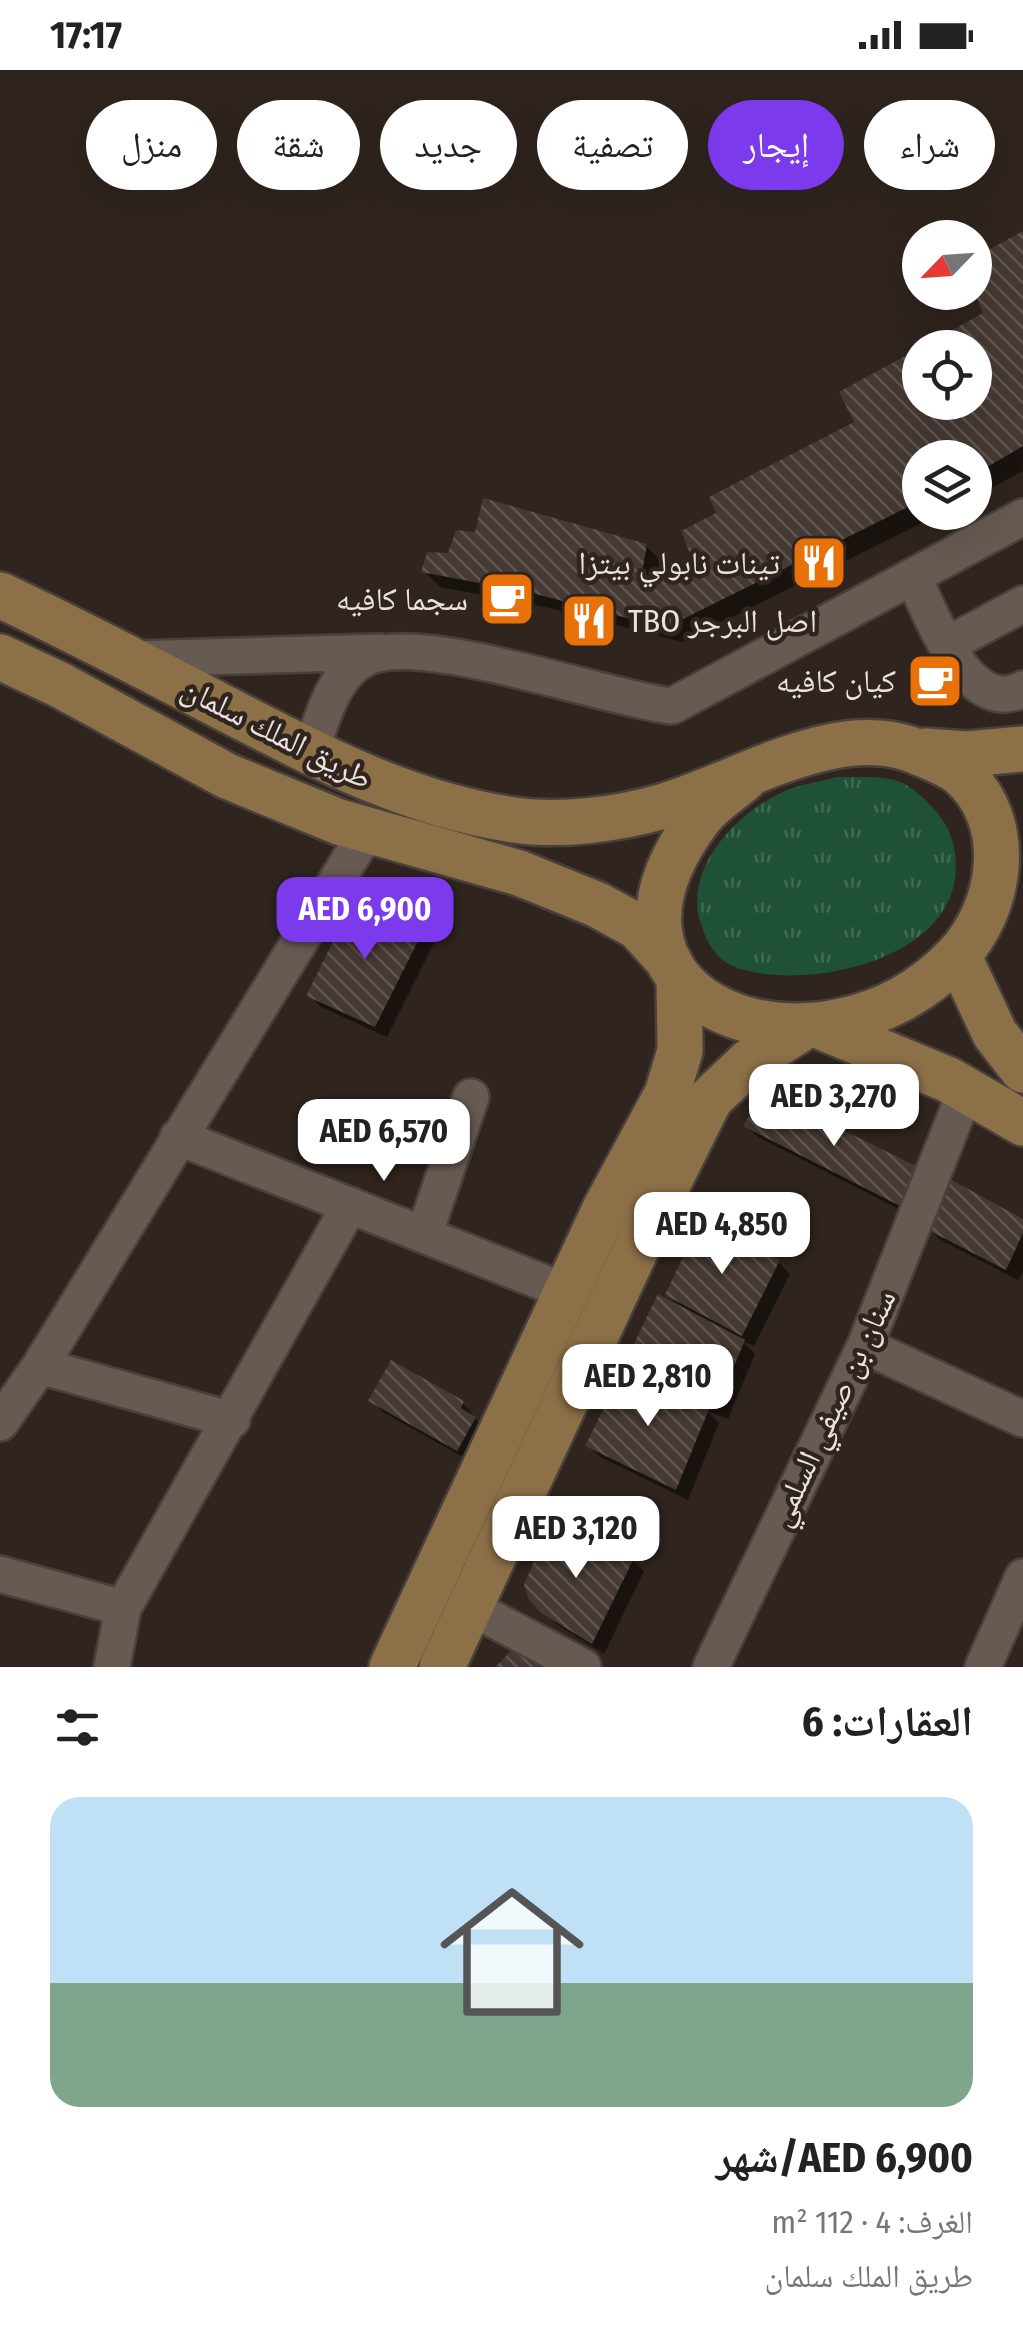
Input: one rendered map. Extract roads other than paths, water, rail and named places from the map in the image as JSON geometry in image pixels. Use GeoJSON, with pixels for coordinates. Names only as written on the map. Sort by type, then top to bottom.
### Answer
{"type":"FeatureCollection","features":[{"type":"Feature","properties":{"kind":"main road","name":"طريق الملك سلمان"},"geometry":{"type":"LineString","coordinates":[[0,595],[364,780],[517,821],[592,820],[661,807],[744,779]]}},
{"type":"Feature","properties":{"kind":"main road","name":"طريق الملك سلمان"},"geometry":{"type":"LineString","coordinates":[[0,657],[60,684],[228,776],[367,831],[519,874],[598,905],[638,928],[674,969]]}},
{"type":"Feature","properties":{"kind":"main road"},"geometry":{"type":"LineString","coordinates":[[392,1667],[567,1292],[667,1094],[680,1051],[674,969],[658,914],[670,865],[700,816],[744,779],[801,752],[859,742],[967,754],[1023,749]]}},
{"type":"Feature","properties":{"kind":"main road"},"geometry":{"type":"LineString","coordinates":[[916,750],[960,774],[988,812],[1000,858],[989,907]]}},
{"type":"Feature","properties":{"kind":"main road"},"geometry":{"type":"LineString","coordinates":[[674,969],[698,998],[743,1022],[809,1028],[857,1020],[913,993],[958,956],[989,907],[1023,869]]}},
{"type":"Feature","properties":{"kind":"main road"},"geometry":{"type":"LineString","coordinates":[[958,956],[995,1034],[1023,1070]]}},
{"type":"Feature","properties":{"kind":"main road"},"geometry":{"type":"LineString","coordinates":[[809,1028],[966,1090],[1023,1123]]}},
{"type":"Feature","properties":{"kind":"main road"},"geometry":{"type":"LineString","coordinates":[[442,1667],[644,1230],[710,1099],[750,1062],[809,1028]]}},
{"type":"Feature","properties":{"kind":"street"},"geometry":{"type":"LineString","coordinates":[[131,659],[396,652],[450,656],[672,706],[1023,517]]}},
{"type":"Feature","properties":{"kind":"street"},"geometry":{"type":"LineString","coordinates":[[913,577],[964,672],[990,694],[1012,695],[1023,689]]}},
{"type":"Feature","properties":{"kind":"street"},"geometry":{"type":"LineString","coordinates":[[947,645],[1023,604]]}},
{"type":"Feature","properties":{"kind":"street"},"geometry":{"type":"LineString","coordinates":[[310,753],[334,689],[362,659],[396,652]]}},
{"type":"Feature","properties":{"kind":"street"},"geometry":{"type":"LineString","coordinates":[[0,1423],[40,1366],[367,831]]}},
{"type":"Feature","properties":{"kind":"street","name":"سنان بن صيفي السلمي"},"geometry":{"type":"LineString","coordinates":[[710,1667],[865,1346],[966,1090]]}},
{"type":"Feature","properties":{"kind":"street"},"geometry":{"type":"LineString","coordinates":[[424,1235],[471,1097]]}},
{"type":"Feature","properties":{"kind":"street"},"geometry":{"type":"LineString","coordinates":[[178,1136],[567,1292]]}},
{"type":"Feature","properties":{"kind":"street"},"geometry":{"type":"LineString","coordinates":[[112,1667],[123,1608],[350,1205]]}},
{"type":"Feature","properties":{"kind":"street"},"geometry":{"type":"LineString","coordinates":[[865,1346],[1023,1419]]}},
{"type":"Feature","properties":{"kind":"street"},"geometry":{"type":"LineString","coordinates":[[40,1366],[232,1420]]}},
{"type":"Feature","properties":{"kind":"street"},"geometry":{"type":"LineString","coordinates":[[0,1574],[123,1608]]}},
{"type":"Feature","properties":{"kind":"street"},"geometry":{"type":"LineString","coordinates":[[983,1667],[1023,1577]]}},
{"type":"Feature","properties":{"kind":"street"},"geometry":{"type":"LineString","coordinates":[[470,1607],[584,1667]]}},
{"type":"Feature","properties":{"kind":"place","name":"تينات نابولي بيتزا"},"geometry":{"type":"Point","coordinates":[819,563]}},
{"type":"Feature","properties":{"kind":"place","name":"سجما كافيه"},"geometry":{"type":"Point","coordinates":[507,599]}},
{"type":"Feature","properties":{"kind":"place","name":"TBO اصل البرجر"},"geometry":{"type":"Point","coordinates":[589,621]}},
{"type":"Feature","properties":{"kind":"place","name":"كيان كافيه"},"geometry":{"type":"Point","coordinates":[935,681]}}]}
